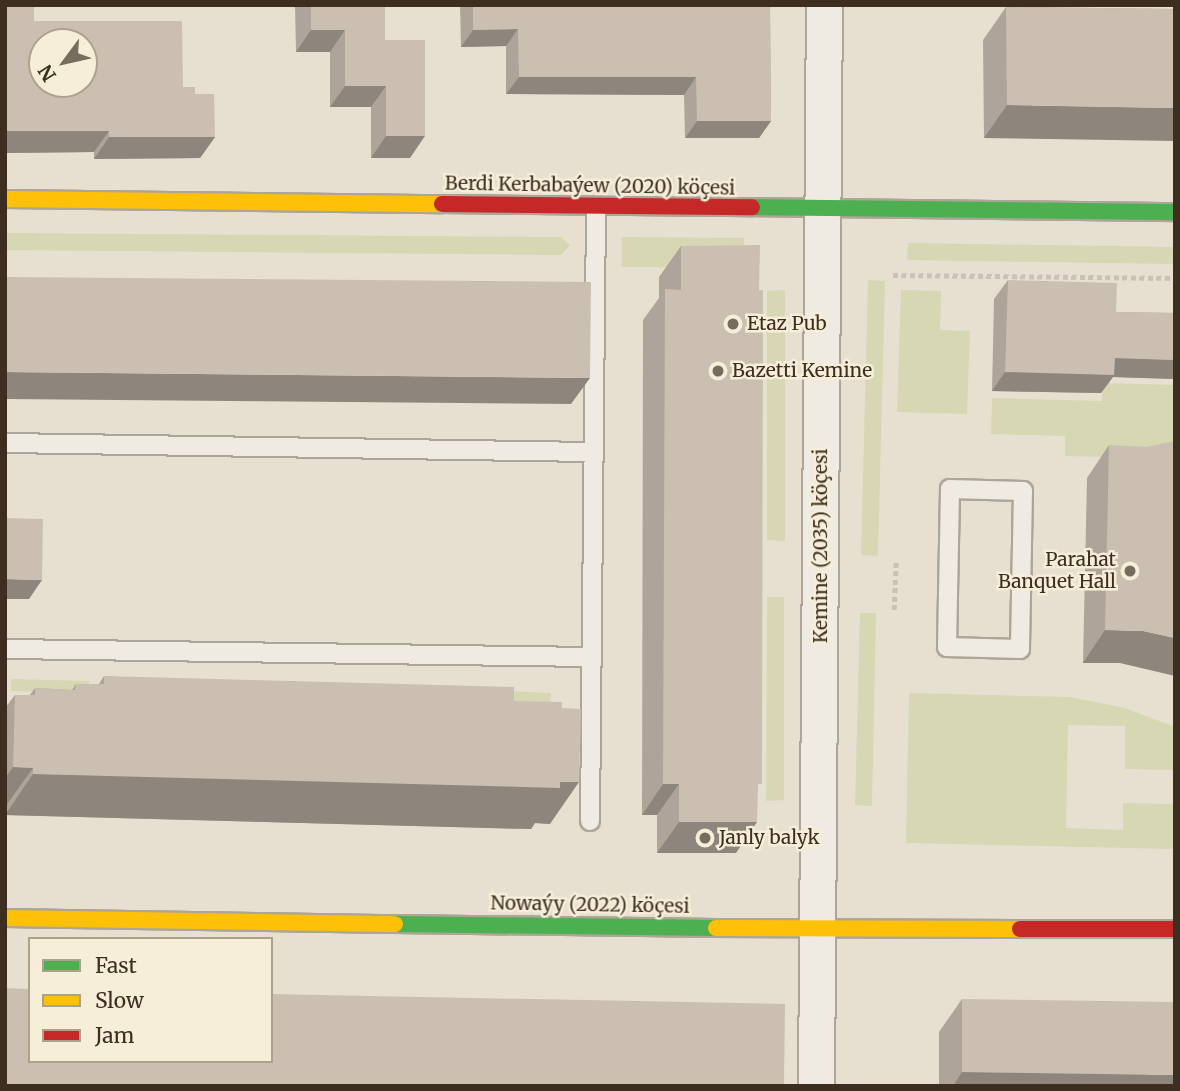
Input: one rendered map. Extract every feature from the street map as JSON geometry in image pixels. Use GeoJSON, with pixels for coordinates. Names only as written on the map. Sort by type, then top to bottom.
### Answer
{"type":"FeatureCollection","features":[{"type":"Feature","properties":{"kind":"street","name":"Kemine (2035) köçesi"},"geometry":{"type":"LineString","coordinates":[[816,1086],[824,5]]}},
{"type":"Feature","properties":{"kind":"street","name":"Berdi Kerbabaýew (2020) köçesi"},"geometry":{"type":"LineString","coordinates":[[5,199],[823,211],[1175,212]]}},
{"type":"Feature","properties":{"kind":"street","name":"Nowaýy (2022) köçesi"},"geometry":{"type":"LineString","coordinates":[[5,918],[818,930],[1175,929]]}},
{"type":"Feature","properties":{"kind":"lane"},"geometry":{"type":"LineString","coordinates":[[590,821],[596,207]]}},
{"type":"Feature","properties":{"kind":"lane"},"geometry":{"type":"LineString","coordinates":[[5,443],[593,452]]}},
{"type":"Feature","properties":{"kind":"lane"},"geometry":{"type":"LineString","coordinates":[[950,489],[1023,491],[1020,649],[947,647],[950,489]]}},
{"type":"Feature","properties":{"kind":"lane"},"geometry":{"type":"LineString","coordinates":[[5,649],[591,657]]}},
{"type":"Feature","properties":{"kind":"path"},"geometry":{"type":"LineString","coordinates":[[893,275],[1175,278]]}},
{"type":"Feature","properties":{"kind":"path"},"geometry":{"type":"LineString","coordinates":[[894,610],[895,561]]}},
{"type":"Feature","properties":{"kind":"green space"},"geometry":{"type":"Polygon","coordinates":[[[5,233],[561,237],[570,245],[561,255],[5,250],[5,233]]]}},
{"type":"Feature","properties":{"kind":"green space"},"geometry":{"type":"Polygon","coordinates":[[[622,237],[744,238],[744,268],[622,267],[622,237]]]}},
{"type":"Feature","properties":{"kind":"green space"},"geometry":{"type":"Polygon","coordinates":[[[908,243],[1175,247],[1175,264],[907,260],[908,243]]]}},
{"type":"Feature","properties":{"kind":"green space"},"geometry":{"type":"Polygon","coordinates":[[[868,280],[885,281],[878,556],[861,555],[868,280]]]}},
{"type":"Feature","properties":{"kind":"green space"},"geometry":{"type":"Polygon","coordinates":[[[785,290],[785,541],[767,540],[767,291],[785,290]]]}},
{"type":"Feature","properties":{"kind":"green space"},"geometry":{"type":"Polygon","coordinates":[[[901,290],[941,291],[940,330],[970,331],[967,414],[897,412],[901,290]]]}},
{"type":"Feature","properties":{"kind":"green space"},"geometry":{"type":"Polygon","coordinates":[[[1103,383],[1175,385],[1175,445],[1110,457],[1065,456],[1065,436],[991,434],[992,398],[1102,401],[1103,383]]]}},
{"type":"Feature","properties":{"kind":"green space"},"geometry":{"type":"Polygon","coordinates":[[[767,597],[784,597],[784,800],[766,801],[767,597]]]}},
{"type":"Feature","properties":{"kind":"green space"},"geometry":{"type":"Polygon","coordinates":[[[860,613],[876,613],[872,806],[855,805],[860,613]]]}},
{"type":"Feature","properties":{"kind":"green space"},"geometry":{"type":"Polygon","coordinates":[[[11,679],[89,681],[89,694],[11,691],[11,679]]]}},
{"type":"Feature","properties":{"kind":"green space"},"geometry":{"type":"Polygon","coordinates":[[[486,690],[551,693],[550,706],[486,704],[486,690]]]}},
{"type":"Feature","properties":{"kind":"green space"},"geometry":{"type":"Polygon","coordinates":[[[909,693],[1070,697],[1125,708],[1175,727],[1175,770],[1125,769],[1125,726],[1068,725],[1066,828],[1123,830],[1123,803],[1175,804],[1175,849],[906,843],[909,693]]]}},
{"type":"Feature","properties":{"kind":"building"},"geometry":{"type":"Polygon","coordinates":[[[5,5],[34,5],[34,21],[182,21],[183,87],[195,87],[195,94],[214,94],[215,137],[109,137],[109,131],[5,131],[5,5]]]}},
{"type":"Feature","properties":{"kind":"building"},"geometry":{"type":"Polygon","coordinates":[[[311,5],[385,5],[385,40],[425,40],[425,136],[386,136],[386,86],[345,86],[345,30],[311,30],[311,5]]]}},
{"type":"Feature","properties":{"kind":"building"},"geometry":{"type":"Polygon","coordinates":[[[473,5],[770,5],[771,121],[697,121],[696,77],[519,77],[518,29],[473,30],[473,5]]]}},
{"type":"Feature","properties":{"kind":"building"},"geometry":{"type":"Polygon","coordinates":[[[1006,7],[1175,9],[1175,108],[1007,105],[1006,7]]]}},
{"type":"Feature","properties":{"kind":"building"},"geometry":{"type":"Polygon","coordinates":[[[760,245],[759,290],[763,290],[762,784],[758,784],[757,822],[679,822],[679,784],[663,784],[665,289],[681,290],[681,246],[760,245]]]}},
{"type":"Feature","properties":{"kind":"building"},"geometry":{"type":"Polygon","coordinates":[[[5,277],[591,282],[590,378],[5,372],[5,277]]]}},
{"type":"Feature","properties":{"kind":"building"},"geometry":{"type":"Polygon","coordinates":[[[1008,280],[1117,283],[1116,312],[1175,313],[1175,360],[1115,358],[1114,375],[1005,372],[1008,280]]]}},
{"type":"Feature","properties":{"kind":"building","name":"Parahat Banquet Hall"},"geometry":{"type":"Polygon","coordinates":[[[1175,441],[1175,638],[1143,631],[1105,630],[1109,445],[1146,447],[1175,441]]]}},
{"type":"Feature","properties":{"kind":"building"},"geometry":{"type":"Polygon","coordinates":[[[5,518],[43,519],[42,580],[5,579],[5,518]]]}},
{"type":"Feature","properties":{"kind":"building"},"geometry":{"type":"Polygon","coordinates":[[[104,676],[514,687],[514,701],[562,702],[562,708],[581,709],[579,782],[560,782],[560,788],[33,774],[33,768],[13,767],[15,695],[35,695],[35,688],[75,690],[76,684],[104,684],[104,676]]]}},
{"type":"Feature","properties":{"kind":"building"},"geometry":{"type":"Polygon","coordinates":[[[5,988],[28,989],[28,1063],[273,1063],[273,994],[785,1004],[784,1086],[5,1086],[5,988]]]}},
{"type":"Feature","properties":{"kind":"building"},"geometry":{"type":"Polygon","coordinates":[[[962,999],[1175,1002],[1175,1075],[962,1072],[962,999]]]}},
{"type":"Feature","properties":{"kind":"traffic: fast"},"geometry":{"type":"LineString","coordinates":[[752,207],[1175,212]]}},
{"type":"Feature","properties":{"kind":"traffic: fast"},"geometry":{"type":"LineString","coordinates":[[395,924],[716,928]]}},
{"type":"Feature","properties":{"kind":"traffic: slow"},"geometry":{"type":"LineString","coordinates":[[5,199],[442,204]]}},
{"type":"Feature","properties":{"kind":"traffic: slow"},"geometry":{"type":"LineString","coordinates":[[5,918],[395,924]]}},
{"type":"Feature","properties":{"kind":"traffic: slow"},"geometry":{"type":"LineString","coordinates":[[716,928],[1020,929]]}},
{"type":"Feature","properties":{"kind":"traffic: jam"},"geometry":{"type":"LineString","coordinates":[[442,204],[752,207]]}},
{"type":"Feature","properties":{"kind":"traffic: jam"},"geometry":{"type":"LineString","coordinates":[[1020,929],[1175,929]]}},
{"type":"Feature","properties":{"kind":"place","name":"Etaz Pub"},"geometry":{"type":"Point","coordinates":[733,324]}},
{"type":"Feature","properties":{"kind":"place","name":"Bazetti Kemine"},"geometry":{"type":"Point","coordinates":[718,371]}},
{"type":"Feature","properties":{"kind":"place","name":"Parahat Banquet Hall"},"geometry":{"type":"Point","coordinates":[1130,571]}},
{"type":"Feature","properties":{"kind":"place","name":"Janly balyk"},"geometry":{"type":"Point","coordinates":[705,838]}}]}
